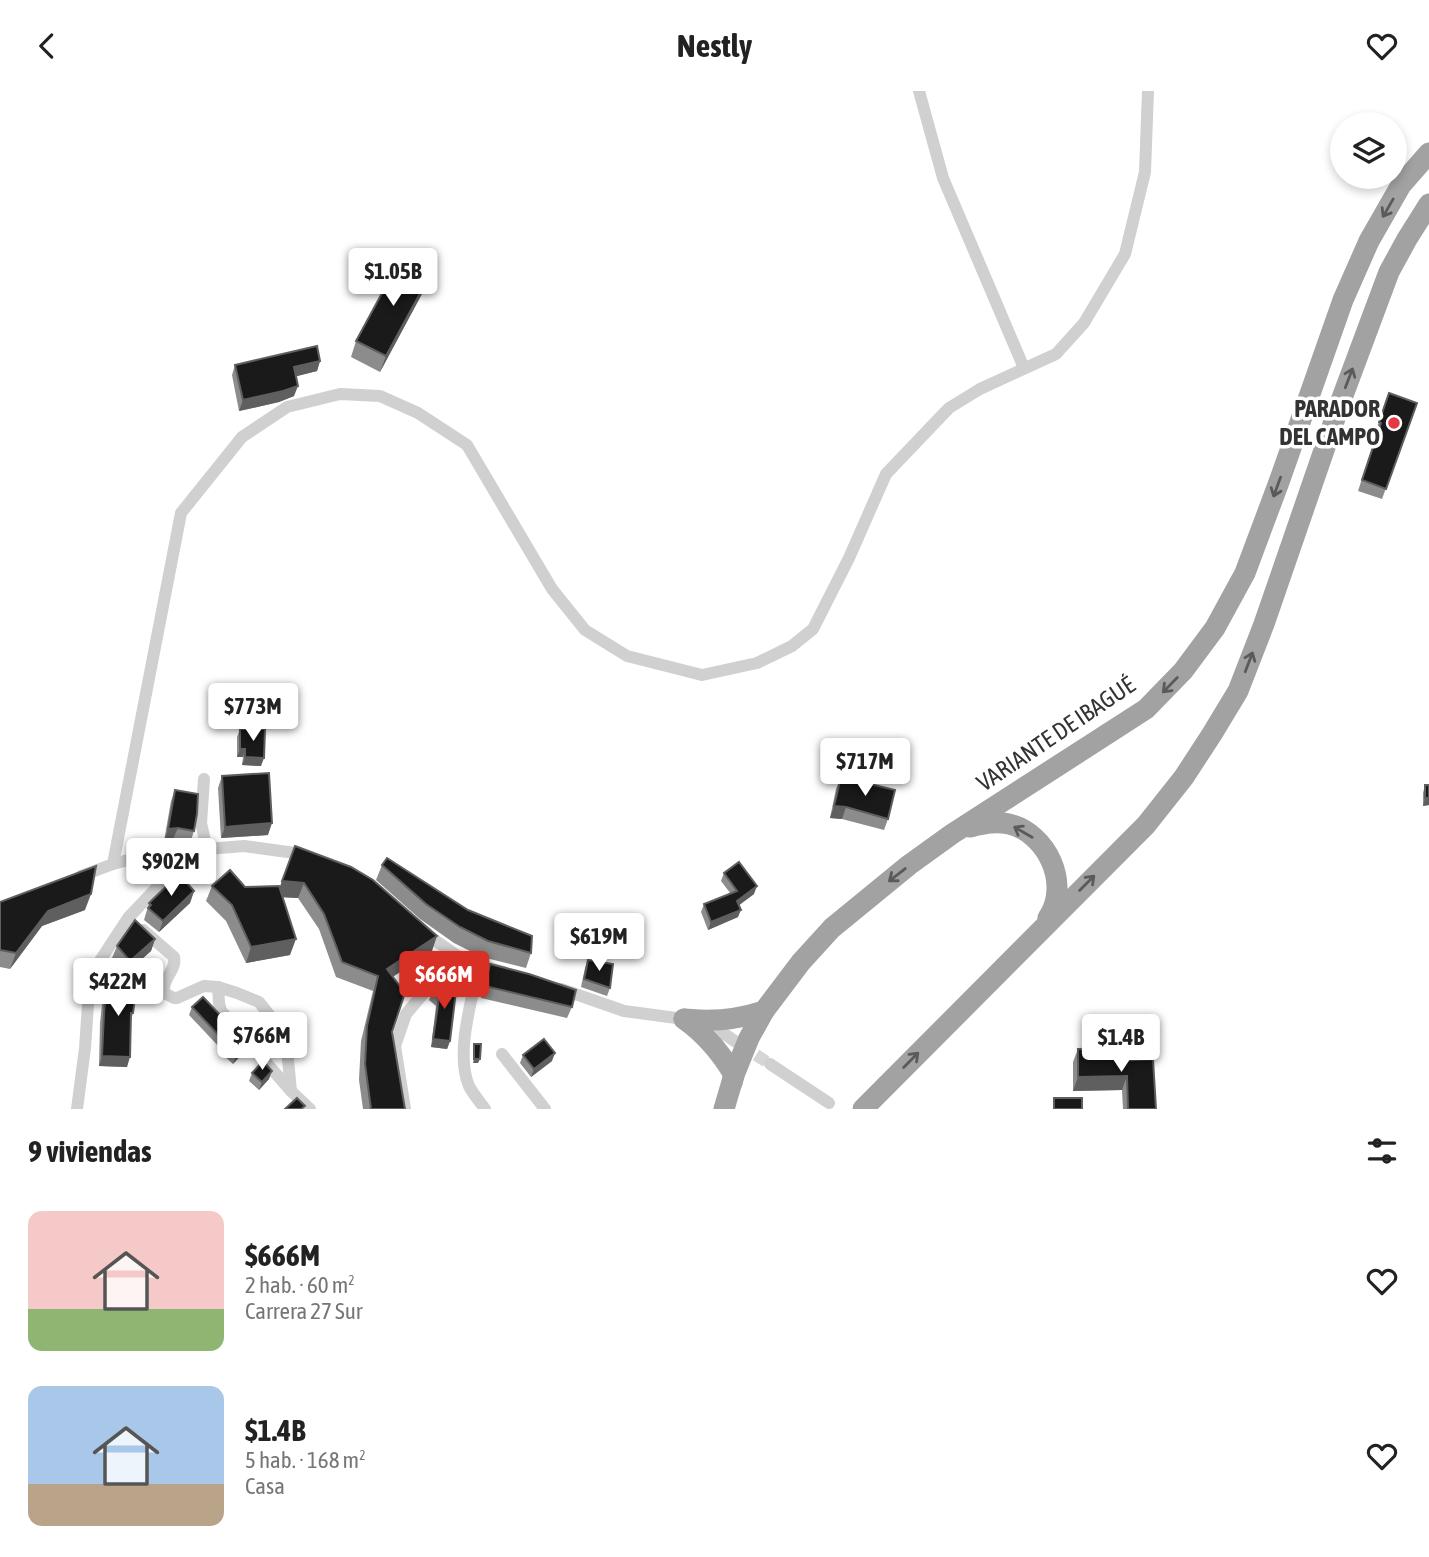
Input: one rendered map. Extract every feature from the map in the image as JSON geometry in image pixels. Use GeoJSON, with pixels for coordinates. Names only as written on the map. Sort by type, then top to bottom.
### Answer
{"type":"FeatureCollection","features":[{"type":"Feature","properties":{"kind":"highway","name":"VARIANTE DE IBAGUÉ"},"geometry":{"type":"LineString","coordinates":[[723,1109],[749,1038],[764,1011],[801,962],[832,928],[909,865],[952,834],[1146,709],[1183,671],[1215,628],[1245,573],[1343,300],[1369,241],[1401,185],[1429,153]]}},
{"type":"Feature","properties":{"kind":"highway"},"geometry":{"type":"LineString","coordinates":[[863,1109],[1146,825],[1184,777],[1212,734],[1238,691],[1264,624],[1342,398],[1390,272],[1406,239],[1429,204]]}},
{"type":"Feature","properties":{"kind":"highway"},"geometry":{"type":"LineString","coordinates":[[952,834],[988,823],[1010,825],[1030,834],[1046,850],[1055,870],[1057,892],[1051,913],[1039,931]]}},
{"type":"Feature","properties":{"kind":"highway"},"geometry":{"type":"LineString","coordinates":[[684,1019],[727,1020],[764,1011]]}},
{"type":"Feature","properties":{"kind":"highway"},"geometry":{"type":"LineString","coordinates":[[684,1019],[713,1043],[734,1075],[729,1094],[731,1109]]}},
{"type":"Feature","properties":{"kind":"street"},"geometry":{"type":"LineString","coordinates":[[919,91],[943,178],[1024,368]]}},
{"type":"Feature","properties":{"kind":"street"},"geometry":{"type":"LineString","coordinates":[[113,864],[181,513],[242,437],[287,407],[340,394],[380,396],[418,413],[467,445],[552,589],[585,630],[627,656],[702,675],[757,663],[792,646],[813,628],[849,558],[886,474],[949,408],[980,389],[1056,354],[1084,323],[1125,254],[1145,172],[1148,91]]}},
{"type":"Feature","properties":{"kind":"street"},"geometry":{"type":"LineString","coordinates":[[203,852],[201,823],[204,779]]}},
{"type":"Feature","properties":{"kind":"street"},"geometry":{"type":"LineString","coordinates":[[65,882],[113,864],[172,848],[203,852],[244,846],[295,853],[317,862]]}},
{"type":"Feature","properties":{"kind":"street"},"geometry":{"type":"LineString","coordinates":[[77,1109],[90,976],[128,918],[165,879],[203,852]]}},
{"type":"Feature","properties":{"kind":"street"},"geometry":{"type":"LineString","coordinates":[[128,918],[174,957],[175,965],[163,986],[164,993],[174,998],[204,986],[218,987],[259,1002],[274,1021],[287,1049],[291,1091]]}},
{"type":"Feature","properties":{"kind":"street"},"geometry":{"type":"LineString","coordinates":[[415,926],[456,955],[479,965],[513,974]]}},
{"type":"Feature","properties":{"kind":"street"},"geometry":{"type":"LineString","coordinates":[[405,1109],[395,1046],[406,1014],[456,955]]}},
{"type":"Feature","properties":{"kind":"street"},"geometry":{"type":"LineString","coordinates":[[479,965],[465,1031],[465,1073],[470,1089],[485,1109]]}},
{"type":"Feature","properties":{"kind":"street"},"geometry":{"type":"LineString","coordinates":[[549,985],[624,1011],[684,1019],[723,1033],[736,1042]]}},
{"type":"Feature","properties":{"kind":"street"},"geometry":{"type":"LineString","coordinates":[[218,987],[221,1011],[310,1109]]}},
{"type":"Feature","properties":{"kind":"street"},"geometry":{"type":"LineString","coordinates":[[502,1054],[545,1109]]}},
{"type":"Feature","properties":{"kind":"street"},"geometry":{"type":"LineString","coordinates":[[770,1064],[829,1103]]}},
{"type":"Feature","properties":{"kind":"building"},"geometry":{"type":"Polygon","coordinates":[[[400,260],[430,275],[386,356],[356,341],[400,260]]]}},
{"type":"Feature","properties":{"kind":"building"},"geometry":{"type":"Polygon","coordinates":[[[317,346],[320,361],[294,367],[298,386],[243,400],[235,365],[317,346]]]}},
{"type":"Feature","properties":{"kind":"building"},"geometry":{"type":"Polygon","coordinates":[[[1389,393],[1417,403],[1386,489],[1362,480],[1389,393]]]}},
{"type":"Feature","properties":{"kind":"building"},"geometry":{"type":"Polygon","coordinates":[[[240,729],[265,729],[264,758],[245,757],[245,749],[240,749],[240,729]]]}},
{"type":"Feature","properties":{"kind":"building"},"geometry":{"type":"Polygon","coordinates":[[[269,773],[272,823],[225,827],[222,776],[269,773]]]}},
{"type":"Feature","properties":{"kind":"building"},"geometry":{"type":"Polygon","coordinates":[[[841,777],[895,790],[888,819],[834,806],[841,777]]]}},
{"type":"Feature","properties":{"kind":"building"},"geometry":{"type":"Polygon","coordinates":[[[1425,785],[1429,785],[1429,798],[1425,798],[1425,785]]]}},
{"type":"Feature","properties":{"kind":"building"},"geometry":{"type":"Polygon","coordinates":[[[175,790],[198,794],[194,831],[168,829],[175,790]]]}},
{"type":"Feature","properties":{"kind":"building"},"geometry":{"type":"Polygon","coordinates":[[[295,846],[351,867],[373,880],[437,936],[387,969],[405,993],[392,1032],[405,1109],[371,1109],[365,1064],[367,1026],[378,976],[342,962],[324,914],[304,883],[282,881],[295,846]]]}},
{"type":"Feature","properties":{"kind":"building"},"geometry":{"type":"Polygon","coordinates":[[[387,858],[468,910],[532,936],[531,953],[488,941],[460,927],[426,904],[382,865],[387,858]]]}},
{"type":"Feature","properties":{"kind":"building"},"geometry":{"type":"Polygon","coordinates":[[[739,862],[757,886],[737,901],[741,910],[711,922],[704,904],[737,891],[724,873],[739,862]]]}},
{"type":"Feature","properties":{"kind":"building"},"geometry":{"type":"Polygon","coordinates":[[[96,866],[91,894],[48,911],[16,953],[0,950],[0,902],[96,866]]]}},
{"type":"Feature","properties":{"kind":"building"},"geometry":{"type":"Polygon","coordinates":[[[230,870],[245,887],[279,886],[296,939],[251,947],[232,905],[212,886],[230,870]]]}},
{"type":"Feature","properties":{"kind":"building"},"geometry":{"type":"Polygon","coordinates":[[[179,874],[194,891],[163,921],[148,908],[151,905],[149,903],[179,874]]]}},
{"type":"Feature","properties":{"kind":"building"},"geometry":{"type":"Polygon","coordinates":[[[135,920],[155,939],[130,961],[117,946],[135,920]]]}},
{"type":"Feature","properties":{"kind":"building"},"geometry":{"type":"Polygon","coordinates":[[[588,960],[613,964],[610,988],[584,979],[588,960]]]}},
{"type":"Feature","properties":{"kind":"building"},"geometry":{"type":"Polygon","coordinates":[[[490,964],[576,990],[572,1007],[485,986],[490,964]]]}},
{"type":"Feature","properties":{"kind":"building"},"geometry":{"type":"Polygon","coordinates":[[[111,974],[130,977],[127,996],[135,997],[131,1013],[130,1057],[102,1056],[106,994],[111,974]]]}},
{"type":"Feature","properties":{"kind":"building"},"geometry":{"type":"Polygon","coordinates":[[[442,980],[456,991],[450,1041],[433,1039],[439,998],[432,993],[442,980]]]}},
{"type":"Feature","properties":{"kind":"building"},"geometry":{"type":"Polygon","coordinates":[[[203,997],[247,1043],[236,1056],[192,1007],[203,997]]]}},
{"type":"Feature","properties":{"kind":"building"},"geometry":{"type":"Polygon","coordinates":[[[544,1039],[555,1053],[534,1069],[523,1055],[544,1039]]]}},
{"type":"Feature","properties":{"kind":"building"},"geometry":{"type":"Polygon","coordinates":[[[474,1044],[481,1044],[480,1059],[474,1059],[474,1044]]]}},
{"type":"Feature","properties":{"kind":"building"},"geometry":{"type":"Polygon","coordinates":[[[1117,1048],[1118,1061],[1153,1059],[1156,1109],[1128,1109],[1127,1076],[1078,1077],[1078,1049],[1117,1048]]]}},
{"type":"Feature","properties":{"kind":"building"},"geometry":{"type":"Polygon","coordinates":[[[263,1061],[272,1071],[262,1082],[252,1073],[263,1061]]]}},
{"type":"Feature","properties":{"kind":"building"},"geometry":{"type":"Polygon","coordinates":[[[297,1098],[305,1106],[301,1109],[285,1109],[297,1098]]]}},
{"type":"Feature","properties":{"kind":"building"},"geometry":{"type":"Polygon","coordinates":[[[1054,1098],[1082,1098],[1082,1109],[1054,1109],[1054,1098]]]}},
{"type":"Feature","properties":{"kind":"tunnel"},"geometry":{"type":"LineString","coordinates":[[741,1045],[770,1064]]}},
{"type":"Feature","properties":{"kind":"place","name":"PARADOR DEL CAMPO"},"geometry":{"type":"Point","coordinates":[1394,423]}}]}
